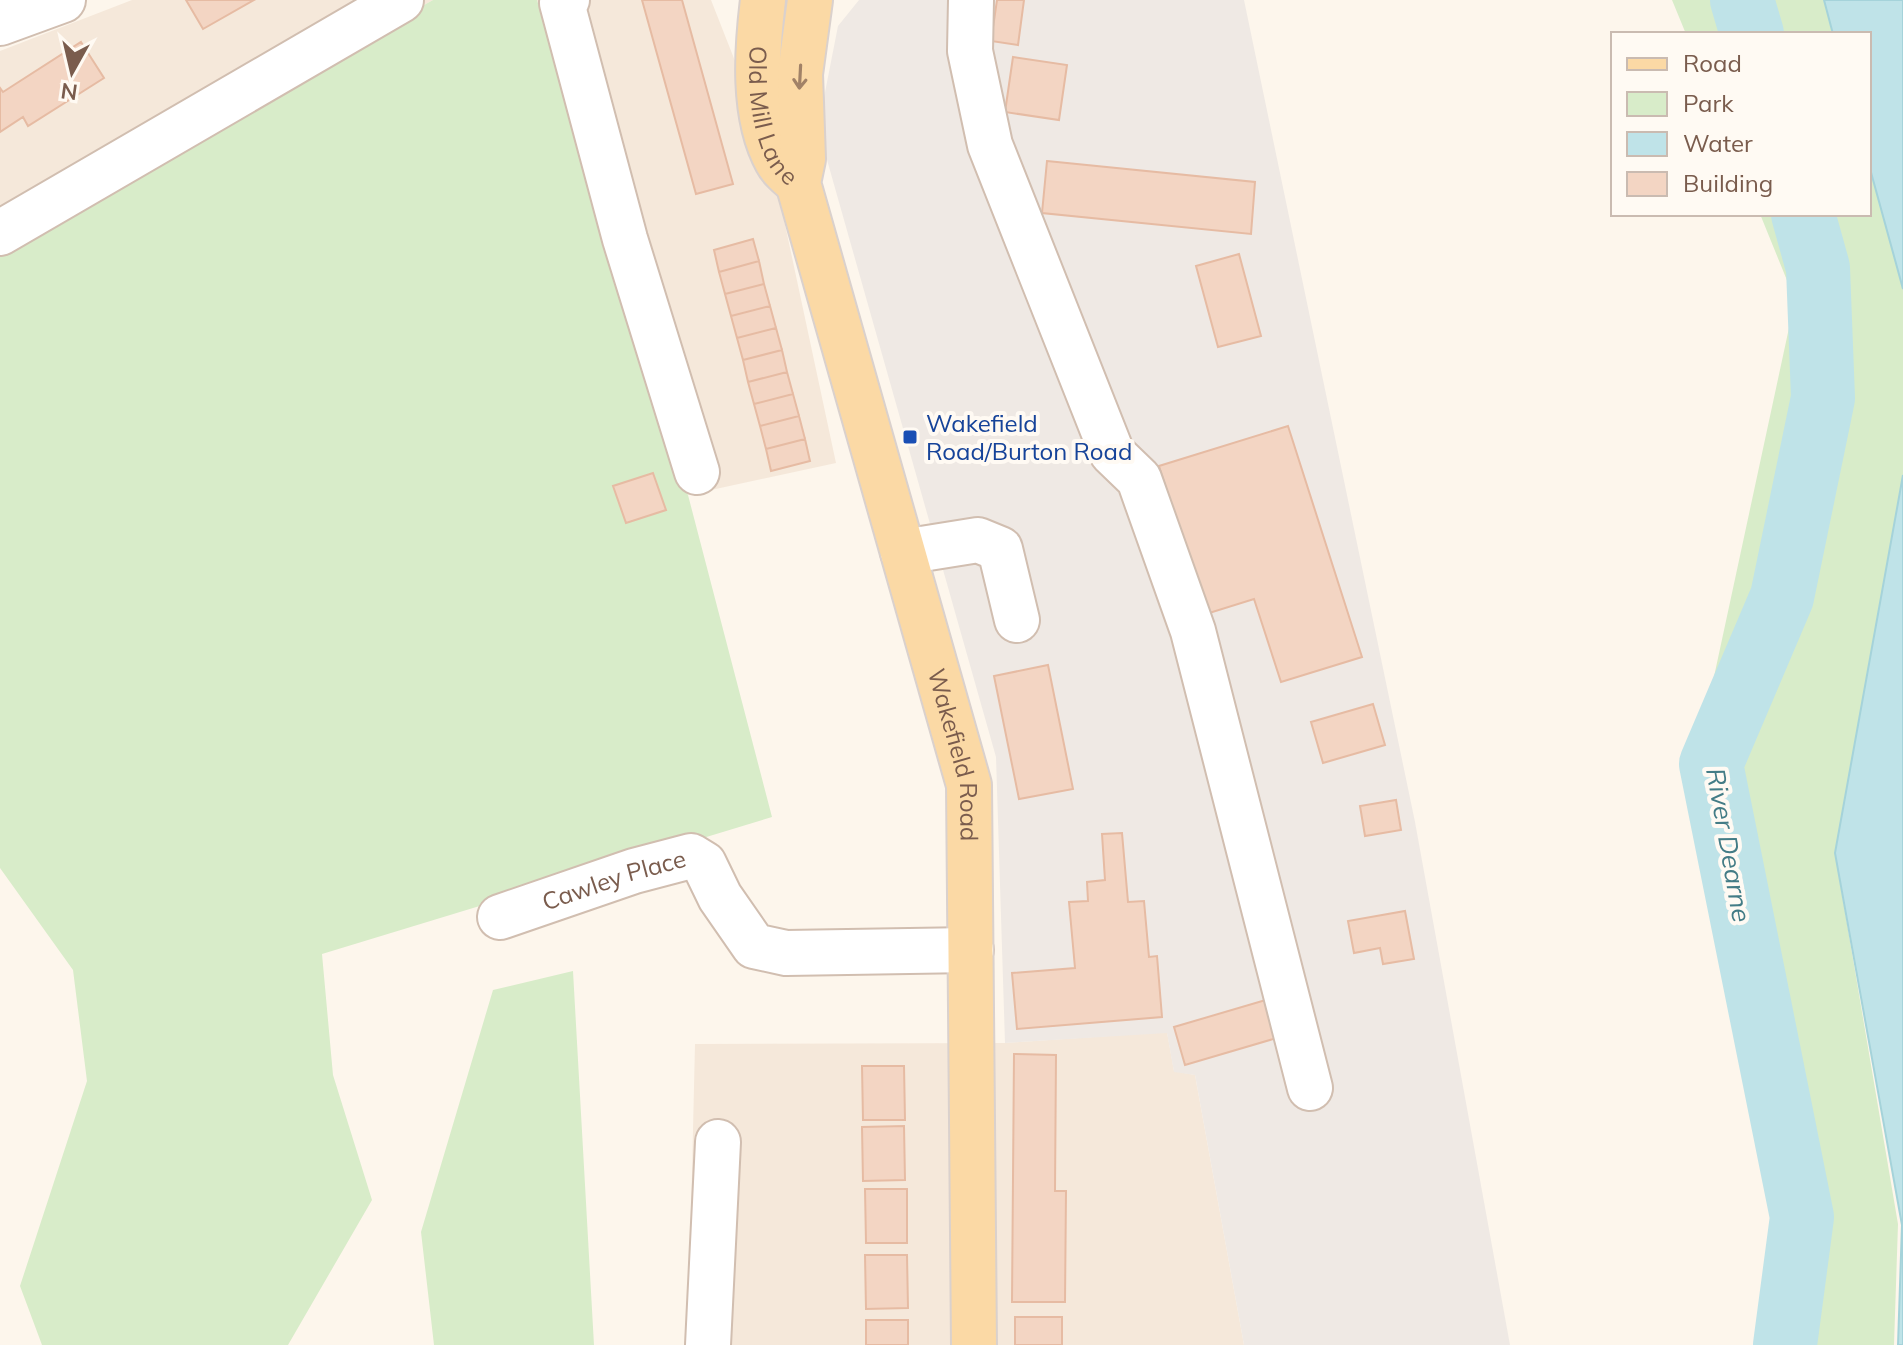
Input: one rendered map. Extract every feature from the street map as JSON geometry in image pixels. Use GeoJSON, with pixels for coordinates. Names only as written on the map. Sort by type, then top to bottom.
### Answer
{"type":"FeatureCollection","features":[{"type":"Feature","properties":{"kind":"main road","name":"Old Mill Lane"},"geometry":{"type":"LineString","coordinates":[[798,183],[803,159],[800,74],[810,0]]}},
{"type":"Feature","properties":{"kind":"main road","name":"Old Mill Lane"},"geometry":{"type":"LineString","coordinates":[[760,6],[760,81],[765,128],[777,163],[798,183]]}},
{"type":"Feature","properties":{"kind":"main road","name":"Wakefield Road"},"geometry":{"type":"LineString","coordinates":[[798,183],[969,785],[974,1345]]}},
{"type":"Feature","properties":{"kind":"street"},"geometry":{"type":"LineString","coordinates":[[0,23],[63,0]]}},
{"type":"Feature","properties":{"kind":"street"},"geometry":{"type":"LineString","coordinates":[[0,233],[401,0]]}},
{"type":"Feature","properties":{"kind":"street"},"geometry":{"type":"LineString","coordinates":[[971,0],[970,51],[990,145],[1112,453],[1139,479],[1193,631],[1310,1088]]}},
{"type":"Feature","properties":{"kind":"street"},"geometry":{"type":"LineString","coordinates":[[563,1],[625,239],[697,472]]}},
{"type":"Feature","properties":{"kind":"street"},"geometry":{"type":"LineString","coordinates":[[903,552],[978,540],[1000,549],[1017,620]]}},
{"type":"Feature","properties":{"kind":"street","name":"Cawley Place"},"geometry":{"type":"LineString","coordinates":[[500,917],[634,871],[691,856],[704,864],[720,897],[754,946],[786,953],[971,950]]}},
{"type":"Feature","properties":{"kind":"street"},"geometry":{"type":"LineString","coordinates":[[708,1345],[718,1142]]}},
{"type":"Feature","properties":{"kind":"shaded area"},"geometry":{"type":"Polygon","coordinates":[[[132,0],[433,0],[0,243],[0,51],[132,0]]]}},
{"type":"Feature","properties":{"kind":"shaded area"},"geometry":{"type":"Polygon","coordinates":[[[537,0],[711,0],[768,145],[836,463],[688,495],[537,0]]]}},
{"type":"Feature","properties":{"kind":"shaded area"},"geometry":{"type":"Polygon","coordinates":[[[859,0],[1244,0],[1415,822],[1510,1345],[1244,1345],[1195,1075],[1174,1072],[1167,1033],[1005,1043],[996,757],[818,128],[838,26],[859,0]]]}},
{"type":"Feature","properties":{"kind":"shaded area"},"geometry":{"type":"Polygon","coordinates":[[[1167,1032],[1174,1071],[1195,1075],[1244,1345],[688,1345],[695,1044],[1005,1043],[1167,1032]]]}},
{"type":"Feature","properties":{"kind":"green space"},"geometry":{"type":"Polygon","coordinates":[[[433,0],[537,0],[688,495],[772,817],[322,954],[333,1075],[372,1200],[288,1345],[42,1345],[20,1286],[87,1081],[73,970],[0,868],[0,243],[433,0]]]}},
{"type":"Feature","properties":{"kind":"green space"},"geometry":{"type":"Polygon","coordinates":[[[1672,0],[1824,0],[1832,32],[1685,32],[1672,0]]]}},
{"type":"Feature","properties":{"kind":"green space"},"geometry":{"type":"Polygon","coordinates":[[[1871,172],[1903,289],[1903,475],[1835,853],[1898,1224],[1894,1345],[1785,1345],[1802,1217],[1692,779],[1795,300],[1761,216],[1871,216],[1871,172]]]}},
{"type":"Feature","properties":{"kind":"green space"},"geometry":{"type":"Polygon","coordinates":[[[573,971],[594,1345],[434,1345],[421,1232],[493,990],[573,971]]]}},
{"type":"Feature","properties":{"kind":"water"},"geometry":{"type":"Polygon","coordinates":[[[1824,0],[1903,0],[1903,289],[1871,172],[1871,32],[1832,32],[1824,0]]]}},
{"type":"Feature","properties":{"kind":"water"},"geometry":{"type":"Polygon","coordinates":[[[1903,475],[1903,1345],[1898,1345],[1902,1225],[1835,853],[1903,475]]]}},
{"type":"Feature","properties":{"kind":"building"},"geometry":{"type":"Polygon","coordinates":[[[186,0],[254,0],[203,29],[186,0]]]}},
{"type":"Feature","properties":{"kind":"building"},"geometry":{"type":"Polygon","coordinates":[[[642,0],[682,0],[733,184],[696,194],[642,0]]]}},
{"type":"Feature","properties":{"kind":"building"},"geometry":{"type":"Polygon","coordinates":[[[997,0],[1024,0],[1018,45],[991,41],[997,0]]]}},
{"type":"Feature","properties":{"kind":"building"},"geometry":{"type":"Polygon","coordinates":[[[81,42],[104,78],[28,126],[23,117],[0,132],[0,88],[3,92],[81,42]]]}},
{"type":"Feature","properties":{"kind":"building"},"geometry":{"type":"Polygon","coordinates":[[[1013,57],[1067,65],[1059,120],[1005,112],[1013,57]]]}},
{"type":"Feature","properties":{"kind":"building"},"geometry":{"type":"Polygon","coordinates":[[[1047,161],[1255,182],[1251,234],[1042,213],[1047,161]]]}},
{"type":"Feature","properties":{"kind":"building"},"geometry":{"type":"Polygon","coordinates":[[[753,239],[759,261],[719,272],[714,250],[753,239]]]}},
{"type":"Feature","properties":{"kind":"building"},"geometry":{"type":"Polygon","coordinates":[[[1239,254],[1261,336],[1218,347],[1196,266],[1239,254]]]}},
{"type":"Feature","properties":{"kind":"building"},"geometry":{"type":"Polygon","coordinates":[[[759,261],[764,284],[725,294],[719,272],[759,261]]]}},
{"type":"Feature","properties":{"kind":"building"},"geometry":{"type":"Polygon","coordinates":[[[764,284],[770,306],[731,316],[725,294],[764,284]]]}},
{"type":"Feature","properties":{"kind":"building"},"geometry":{"type":"Polygon","coordinates":[[[770,306],[776,328],[737,338],[731,316],[770,306]]]}},
{"type":"Feature","properties":{"kind":"building"},"geometry":{"type":"Polygon","coordinates":[[[776,328],[782,350],[743,360],[737,338],[776,328]]]}},
{"type":"Feature","properties":{"kind":"building"},"geometry":{"type":"Polygon","coordinates":[[[782,350],[787,372],[748,382],[743,360],[782,350]]]}},
{"type":"Feature","properties":{"kind":"building"},"geometry":{"type":"Polygon","coordinates":[[[787,372],[793,394],[754,404],[748,382],[787,372]]]}},
{"type":"Feature","properties":{"kind":"building"},"geometry":{"type":"Polygon","coordinates":[[[793,394],[799,416],[760,426],[754,404],[793,394]]]}},
{"type":"Feature","properties":{"kind":"building"},"geometry":{"type":"Polygon","coordinates":[[[799,416],[805,439],[766,449],[760,426],[799,416]]]}},
{"type":"Feature","properties":{"kind":"building"},"geometry":{"type":"Polygon","coordinates":[[[1288,426],[1362,657],[1281,682],[1254,599],[1206,614],[1159,466],[1288,426]]]}},
{"type":"Feature","properties":{"kind":"building"},"geometry":{"type":"Polygon","coordinates":[[[805,439],[810,461],[771,471],[766,449],[805,439]]]}},
{"type":"Feature","properties":{"kind":"building"},"geometry":{"type":"Polygon","coordinates":[[[653,473],[666,510],[626,523],[613,486],[653,473]]]}},
{"type":"Feature","properties":{"kind":"building"},"geometry":{"type":"Polygon","coordinates":[[[1048,665],[1073,789],[1019,799],[994,676],[1048,665]]]}},
{"type":"Feature","properties":{"kind":"building"},"geometry":{"type":"Polygon","coordinates":[[[1373,704],[1385,745],[1323,763],[1311,722],[1373,704]]]}},
{"type":"Feature","properties":{"kind":"building"},"geometry":{"type":"Polygon","coordinates":[[[1396,800],[1401,830],[1365,836],[1360,806],[1396,800]]]}},
{"type":"Feature","properties":{"kind":"building"},"geometry":{"type":"Polygon","coordinates":[[[1122,833],[1128,902],[1144,901],[1149,957],[1157,956],[1162,1017],[1017,1029],[1012,973],[1075,968],[1069,902],[1088,901],[1087,882],[1105,880],[1102,834],[1122,833]]]}},
{"type":"Feature","properties":{"kind":"building"},"geometry":{"type":"Polygon","coordinates":[[[1405,911],[1414,959],[1383,964],[1380,948],[1354,953],[1348,921],[1405,911]]]}},
{"type":"Feature","properties":{"kind":"building"},"geometry":{"type":"Polygon","coordinates":[[[1269,999],[1280,1037],[1185,1065],[1174,1027],[1269,999]]]}},
{"type":"Feature","properties":{"kind":"building"},"geometry":{"type":"Polygon","coordinates":[[[1014,1054],[1056,1055],[1055,1191],[1066,1191],[1065,1302],[1012,1302],[1014,1054]]]}},
{"type":"Feature","properties":{"kind":"building"},"geometry":{"type":"Polygon","coordinates":[[[862,1066],[904,1066],[905,1120],[863,1120],[862,1066]]]}},
{"type":"Feature","properties":{"kind":"building"},"geometry":{"type":"Polygon","coordinates":[[[904,1126],[905,1180],[863,1181],[862,1127],[904,1126]]]}},
{"type":"Feature","properties":{"kind":"building"},"geometry":{"type":"Polygon","coordinates":[[[865,1189],[907,1189],[907,1243],[866,1243],[865,1189]]]}},
{"type":"Feature","properties":{"kind":"building"},"geometry":{"type":"Polygon","coordinates":[[[865,1255],[907,1255],[908,1308],[866,1309],[865,1255]]]}},
{"type":"Feature","properties":{"kind":"building"},"geometry":{"type":"Polygon","coordinates":[[[1015,1317],[1062,1317],[1062,1345],[1015,1345],[1015,1317]]]}},
{"type":"Feature","properties":{"kind":"building"},"geometry":{"type":"Polygon","coordinates":[[[866,1320],[908,1320],[908,1345],[866,1345],[866,1320]]]}},
{"type":"Feature","properties":{"kind":"waterway","name":"River Dearne"},"geometry":{"type":"LineString","coordinates":[[1742,0],[1751,32]]}},
{"type":"Feature","properties":{"kind":"waterway","name":"River Dearne"},"geometry":{"type":"LineString","coordinates":[[1785,1345],[1802,1217],[1711,764],[1782,597],[1823,398],[1818,268],[1804,216]]}},
{"type":"Feature","properties":{"kind":"place","name":"Wakefield Road/Burton Road"},"geometry":{"type":"Point","coordinates":[910,437]}}]}
